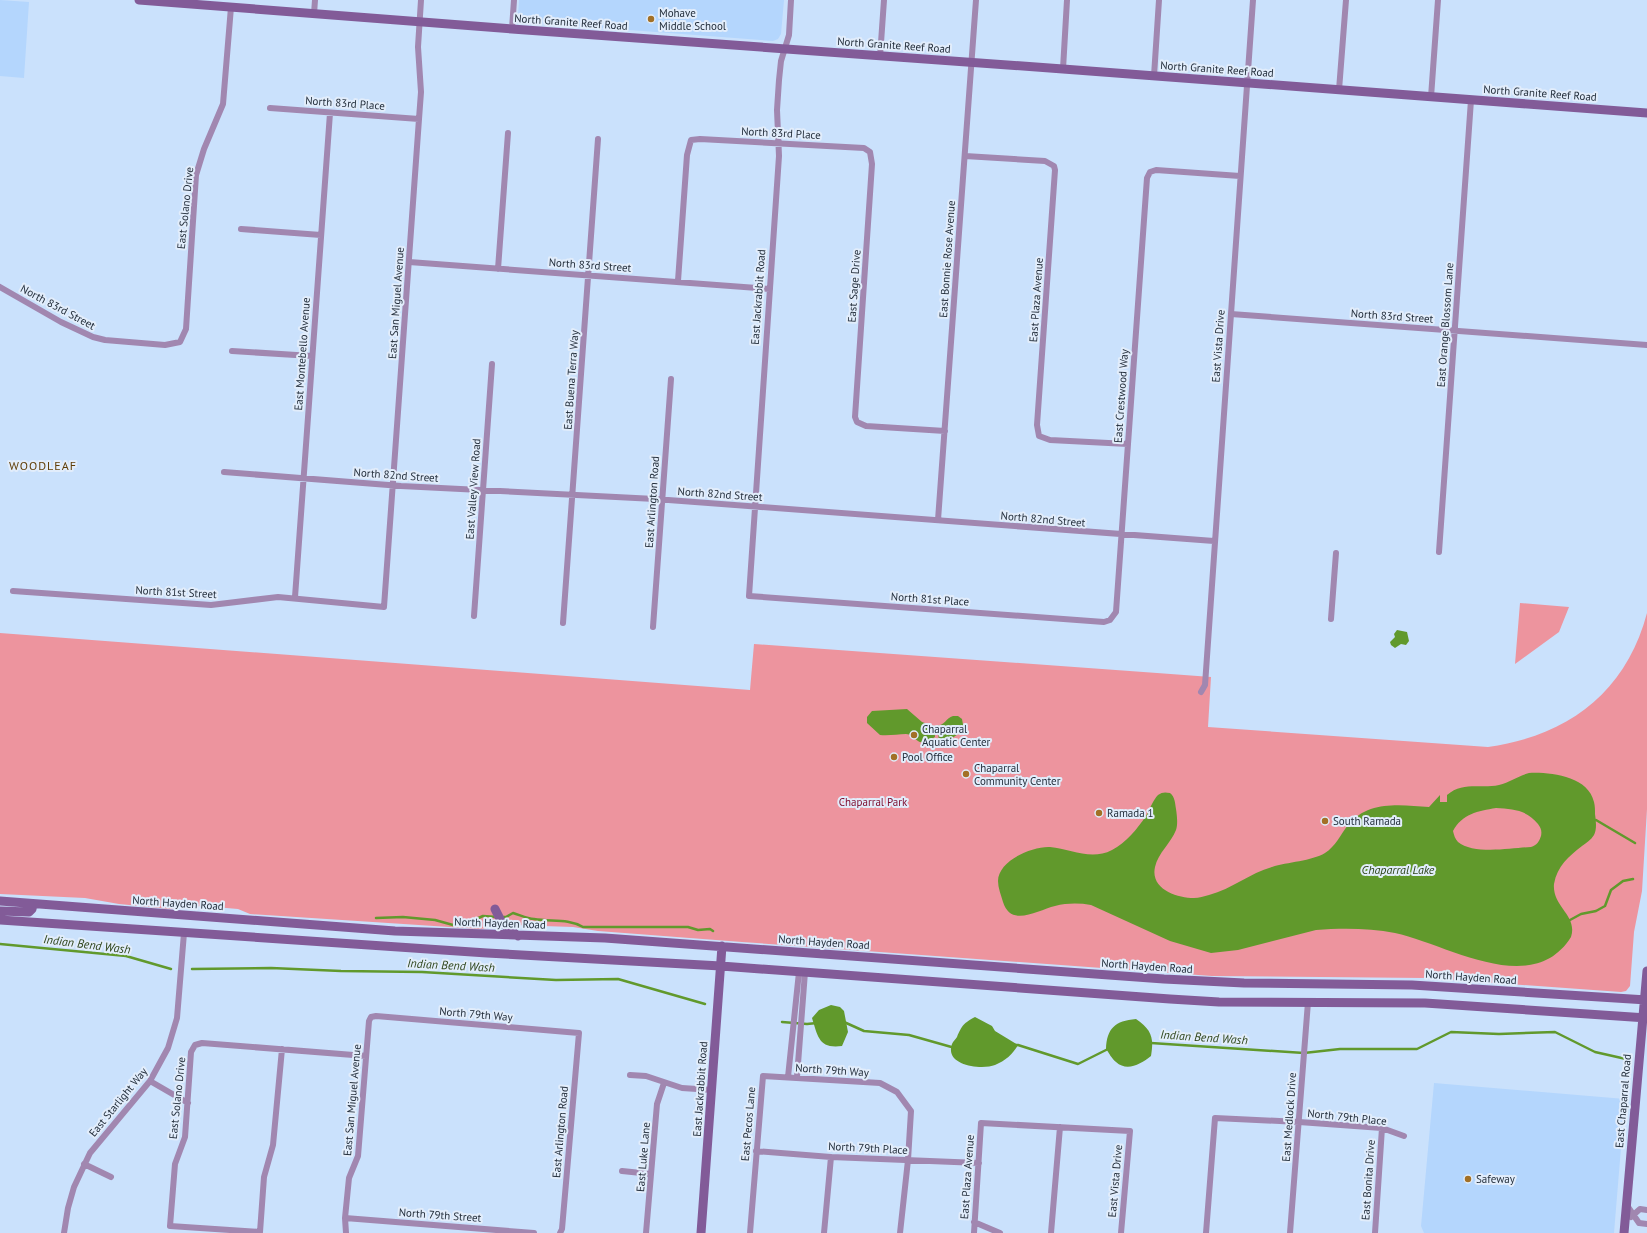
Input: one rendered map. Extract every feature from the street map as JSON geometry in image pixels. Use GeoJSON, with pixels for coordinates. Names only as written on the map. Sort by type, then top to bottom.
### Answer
{"type":"FeatureCollection","features":[{"type":"Feature","properties":{"kind":"main road","name":"North Granite Reef Road"},"geometry":{"type":"LineString","coordinates":[[139,0],[880,57],[972,62],[1647,113]]}},
{"type":"Feature","properties":{"kind":"main road","name":"North Hayden Road"},"geometry":{"type":"LineString","coordinates":[[0,901],[395,931],[605,938],[1201,981],[1412,985],[1646,999]]}},
{"type":"Feature","properties":{"kind":"main road"},"geometry":{"type":"LineString","coordinates":[[0,911],[29,912],[32,909],[33,904]]}},
{"type":"Feature","properties":{"kind":"main road"},"geometry":{"type":"LineString","coordinates":[[495,909],[502,922],[518,936]]}},
{"type":"Feature","properties":{"kind":"main road"},"geometry":{"type":"LineString","coordinates":[[0,920],[487,954],[721,966],[1201,1001],[1425,1003],[1645,1018]]}},
{"type":"Feature","properties":{"kind":"main road","name":"East Jackrabbit Road"},"geometry":{"type":"LineString","coordinates":[[701,1233],[722,946]]}},
{"type":"Feature","properties":{"kind":"main road","name":"East Chaparral Road"},"geometry":{"type":"LineString","coordinates":[[1624,1233],[1640,1048],[1645,1018],[1647,971]]}},
{"type":"Feature","properties":{"kind":"street"},"geometry":{"type":"LineString","coordinates":[[314,14],[315,0]]}},
{"type":"Feature","properties":{"kind":"street","name":"East San Miguel Avenue"},"geometry":{"type":"LineString","coordinates":[[384,607],[421,92],[418,47],[421,0]]}},
{"type":"Feature","properties":{"kind":"street"},"geometry":{"type":"LineString","coordinates":[[512,29],[514,0]]}},
{"type":"Feature","properties":{"kind":"street","name":"East Jackrabbit Road"},"geometry":{"type":"LineString","coordinates":[[749,596],[779,156],[777,110],[778,80],[781,61],[789,35],[791,0]]}},
{"type":"Feature","properties":{"kind":"street"},"geometry":{"type":"LineString","coordinates":[[880,57],[884,0]]}},
{"type":"Feature","properties":{"kind":"street","name":"East Bonnie Rose Avenue"},"geometry":{"type":"LineString","coordinates":[[938,520],[976,0]]}},
{"type":"Feature","properties":{"kind":"street"},"geometry":{"type":"LineString","coordinates":[[1063,69],[1068,0]]}},
{"type":"Feature","properties":{"kind":"street"},"geometry":{"type":"LineString","coordinates":[[1154,76],[1159,0]]}},
{"type":"Feature","properties":{"kind":"street","name":"East Vista Drive"},"geometry":{"type":"LineString","coordinates":[[1201,692],[1204,685],[1253,0]]}},
{"type":"Feature","properties":{"kind":"street"},"geometry":{"type":"LineString","coordinates":[[1339,90],[1346,0]]}},
{"type":"Feature","properties":{"kind":"street"},"geometry":{"type":"LineString","coordinates":[[1431,97],[1438,0]]}},
{"type":"Feature","properties":{"kind":"street","name":"East Solano Drive"},"geometry":{"type":"LineString","coordinates":[[180,342],[186,329],[196,175],[200,160],[223,104],[231,7]]}},
{"type":"Feature","properties":{"kind":"street","name":"East Orange Blossom Lane"},"geometry":{"type":"LineString","coordinates":[[1440,552],[1471,100]]}},
{"type":"Feature","properties":{"kind":"street","name":"North 83rd Place"},"geometry":{"type":"LineString","coordinates":[[270,108],[419,119]]}},
{"type":"Feature","properties":{"kind":"street","name":"East Montebello Avenue"},"geometry":{"type":"LineString","coordinates":[[295,597],[330,112]]}},
{"type":"Feature","properties":{"kind":"street"},"geometry":{"type":"LineString","coordinates":[[498,269],[508,133]]}},
{"type":"Feature","properties":{"kind":"street","name":"East Buena Terra Way"},"geometry":{"type":"LineString","coordinates":[[564,623],[598,139]]}},
{"type":"Feature","properties":{"kind":"street","name":"North 83rd Place"},"geometry":{"type":"LineString","coordinates":[[678,281],[687,154],[691,140],[700,139],[858,147],[864,148],[870,152]]}},
{"type":"Feature","properties":{"kind":"street","name":"East Sage Drive"},"geometry":{"type":"LineString","coordinates":[[870,152],[872,164],[855,412],[857,422],[866,426],[945,431]]}},
{"type":"Feature","properties":{"kind":"street","name":"East Plaza Avenue"},"geometry":{"type":"LineString","coordinates":[[965,156],[1045,161],[1054,166],[1055,174],[1037,425],[1039,436],[1050,440],[1128,444]]}},
{"type":"Feature","properties":{"kind":"street","name":"East Crestwood Way"},"geometry":{"type":"LineString","coordinates":[[1110,620],[1116,612],[1147,178],[1150,172],[1156,170],[1240,176]]}},
{"type":"Feature","properties":{"kind":"street"},"geometry":{"type":"LineString","coordinates":[[241,229],[321,235]]}},
{"type":"Feature","properties":{"kind":"street","name":"North 83rd Street"},"geometry":{"type":"LineString","coordinates":[[409,262],[770,289]]}},
{"type":"Feature","properties":{"kind":"street","name":"North 83rd Street"},"geometry":{"type":"LineString","coordinates":[[0,287],[67,325],[94,337],[105,340],[165,345],[180,342]]}},
{"type":"Feature","properties":{"kind":"street","name":"North 83rd Street"},"geometry":{"type":"LineString","coordinates":[[1231,314],[1647,345]]}},
{"type":"Feature","properties":{"kind":"street"},"geometry":{"type":"LineString","coordinates":[[232,351],[312,356]]}},
{"type":"Feature","properties":{"kind":"street","name":"East Valley View Road"},"geometry":{"type":"LineString","coordinates":[[474,616],[492,364]]}},
{"type":"Feature","properties":{"kind":"street","name":"East Arlington Road"},"geometry":{"type":"LineString","coordinates":[[653,627],[671,379]]}},
{"type":"Feature","properties":{"kind":"street","name":"North 82nd Street"},"geometry":{"type":"LineString","coordinates":[[224,472],[482,491],[573,494],[663,500],[1214,541]]}},
{"type":"Feature","properties":{"kind":"street"},"geometry":{"type":"LineString","coordinates":[[1331,619],[1336,553]]}},
{"type":"Feature","properties":{"kind":"street","name":"North 81st Street"},"geometry":{"type":"LineString","coordinates":[[13,591],[211,605],[264,598],[295,597],[384,607]]}},
{"type":"Feature","properties":{"kind":"street","name":"North 81st Place"},"geometry":{"type":"LineString","coordinates":[[749,596],[1096,621],[1110,620]]}},
{"type":"Feature","properties":{"kind":"street","name":"East Starlight Way"},"geometry":{"type":"LineString","coordinates":[[64,1233],[68,1208],[74,1187],[84,1164],[99,1142],[150,1081],[168,1048],[177,1018],[184,933]]}},
{"type":"Feature","properties":{"kind":"street"},"geometry":{"type":"LineString","coordinates":[[788,1077],[802,972]]}},
{"type":"Feature","properties":{"kind":"street"},"geometry":{"type":"LineString","coordinates":[[797,1077],[802,972]]}},
{"type":"Feature","properties":{"kind":"street","name":"East Medlock Drive"},"geometry":{"type":"LineString","coordinates":[[1290,1233],[1308,1002]]}},
{"type":"Feature","properties":{"kind":"street","name":"North 79th Way"},"geometry":{"type":"LineString","coordinates":[[371,1017],[376,1016],[579,1032]]}},
{"type":"Feature","properties":{"kind":"street","name":"East San Miguel Avenue"},"geometry":{"type":"LineString","coordinates":[[346,1233],[345,1218],[350,1178],[358,1156],[369,1021],[371,1017]]}},
{"type":"Feature","properties":{"kind":"street","name":"East Arlington Road"},"geometry":{"type":"LineString","coordinates":[[560,1233],[562,1229],[579,1032]]}},
{"type":"Feature","properties":{"kind":"street","name":"East Solano Drive"},"geometry":{"type":"LineString","coordinates":[[260,1232],[170,1226],[175,1164],[185,1137],[192,1052],[195,1045],[202,1043],[282,1049]]}},
{"type":"Feature","properties":{"kind":"street"},"geometry":{"type":"LineString","coordinates":[[260,1232],[264,1177],[273,1145],[282,1049],[366,1056]]}},
{"type":"Feature","properties":{"kind":"street"},"geometry":{"type":"LineString","coordinates":[[630,1075],[646,1076],[682,1088],[712,1090]]}},
{"type":"Feature","properties":{"kind":"street","name":"East Pecos Lane"},"geometry":{"type":"LineString","coordinates":[[750,1233],[762,1076],[788,1077]]}},
{"type":"Feature","properties":{"kind":"street","name":"North 79th Way"},"geometry":{"type":"LineString","coordinates":[[788,1077],[880,1083],[897,1092],[911,1111],[908,1160]]}},
{"type":"Feature","properties":{"kind":"street"},"geometry":{"type":"LineString","coordinates":[[150,1081],[188,1103]]}},
{"type":"Feature","properties":{"kind":"street","name":"East Luke Lane"},"geometry":{"type":"LineString","coordinates":[[646,1233],[657,1104],[664,1083]]}},
{"type":"Feature","properties":{"kind":"street","name":"North 79th Place"},"geometry":{"type":"LineString","coordinates":[[1206,1233],[1215,1118],[1382,1128],[1404,1136]]}},
{"type":"Feature","properties":{"kind":"street","name":"East Plaza Avenue"},"geometry":{"type":"LineString","coordinates":[[974,1233],[980,1123],[1060,1127]]}},
{"type":"Feature","properties":{"kind":"street"},"geometry":{"type":"LineString","coordinates":[[1051,1233],[1060,1127]]}},
{"type":"Feature","properties":{"kind":"street","name":"East Vista Drive"},"geometry":{"type":"LineString","coordinates":[[1060,1127],[1130,1131],[1121,1233]]}},
{"type":"Feature","properties":{"kind":"street","name":"East Bonita Drive"},"geometry":{"type":"LineString","coordinates":[[1374,1233],[1382,1128]]}},
{"type":"Feature","properties":{"kind":"street","name":"North 79th Place"},"geometry":{"type":"LineString","coordinates":[[756,1151],[908,1160],[979,1162]]}},
{"type":"Feature","properties":{"kind":"street"},"geometry":{"type":"LineString","coordinates":[[824,1233],[831,1156]]}},
{"type":"Feature","properties":{"kind":"street"},"geometry":{"type":"LineString","coordinates":[[900,1233],[908,1160]]}},
{"type":"Feature","properties":{"kind":"street"},"geometry":{"type":"LineString","coordinates":[[84,1164],[111,1176]]}},
{"type":"Feature","properties":{"kind":"street"},"geometry":{"type":"LineString","coordinates":[[622,1171],[651,1174]]}},
{"type":"Feature","properties":{"kind":"street"},"geometry":{"type":"LineString","coordinates":[[1626,1204],[1639,1223],[1647,1224]]}},
{"type":"Feature","properties":{"kind":"street"},"geometry":{"type":"LineString","coordinates":[[1625,1222],[1640,1210],[1647,1210]]}},
{"type":"Feature","properties":{"kind":"street","name":"North 79th Street"},"geometry":{"type":"LineString","coordinates":[[345,1218],[534,1233]]}},
{"type":"Feature","properties":{"kind":"street"},"geometry":{"type":"LineString","coordinates":[[974,1222],[1000,1233]]}},
{"type":"Feature","properties":{"kind":"shaded area"},"geometry":{"type":"Polygon","coordinates":[[[0,0],[29,2],[24,78],[0,76],[0,0]]]}},
{"type":"Feature","properties":{"kind":"shaded area","name":"Mohave Middle School"},"geometry":{"type":"Polygon","coordinates":[[[519,0],[784,0],[781,34],[778,39],[773,41],[525,22],[519,18],[518,15],[519,0]]]}},
{"type":"Feature","properties":{"kind":"shaded area"},"geometry":{"type":"Polygon","coordinates":[[[1434,1083],[1625,1099],[1614,1233],[1424,1233],[1421,1226],[1434,1083]]]}},
{"type":"Feature","properties":{"kind":"green space"},"geometry":{"type":"Polygon","coordinates":[[[1520,603],[1569,607],[1559,632],[1515,664],[1520,603]]]}},
{"type":"Feature","properties":{"kind":"green space","name":"Chaparral Park"},"geometry":{"type":"Polygon","coordinates":[[[1647,613],[1647,809],[1642,891],[1634,932],[1630,986],[1626,991],[1621,992],[1424,978],[1212,976],[598,931],[573,927],[513,925],[480,929],[250,914],[238,909],[203,906],[170,909],[119,904],[85,898],[0,894],[0,633],[750,690],[754,644],[1211,677],[1208,727],[1488,747],[1517,741],[1543,733],[1567,721],[1589,706],[1608,688],[1624,666],[1637,641],[1647,613]]]}},
{"type":"Feature","properties":{"kind":"water"},"geometry":{"type":"Polygon","coordinates":[[[1397,630],[1407,632],[1409,641],[1406,645],[1401,644],[1395,648],[1390,642],[1395,637],[1394,634],[1397,630]]]}},
{"type":"Feature","properties":{"kind":"water"},"geometry":{"type":"Polygon","coordinates":[[[907,709],[922,722],[934,726],[935,737],[928,741],[920,742],[906,734],[880,735],[867,723],[867,717],[872,711],[907,709]]]}},
{"type":"Feature","properties":{"kind":"water"},"geometry":{"type":"Polygon","coordinates":[[[953,716],[958,716],[962,719],[964,730],[948,741],[939,741],[937,726],[953,716]]]}},
{"type":"Feature","properties":{"kind":"water","name":"Chaparral Lake"},"geometry":{"type":"Polygon","coordinates":[[[1547,773],[1567,777],[1584,786],[1590,793],[1594,802],[1596,822],[1596,830],[1594,835],[1564,862],[1558,872],[1554,884],[1554,892],[1557,899],[1571,923],[1571,937],[1554,955],[1534,964],[1512,966],[1488,962],[1395,933],[1356,929],[1316,930],[1238,950],[1211,953],[1170,941],[1091,905],[1064,904],[1018,916],[1007,910],[999,889],[999,874],[1004,867],[1017,856],[1034,849],[1050,847],[1089,854],[1104,853],[1112,850],[1127,840],[1146,816],[1156,797],[1165,792],[1170,793],[1174,798],[1177,814],[1177,825],[1174,835],[1157,862],[1155,867],[1155,875],[1157,881],[1166,891],[1187,898],[1196,898],[1225,889],[1256,873],[1278,865],[1320,856],[1335,844],[1348,825],[1356,817],[1365,811],[1396,805],[1429,807],[1440,795],[1440,802],[1447,802],[1447,795],[1459,788],[1499,785],[1525,774],[1547,773]],[[1496,808],[1471,814],[1461,821],[1453,831],[1457,841],[1465,846],[1483,850],[1531,847],[1539,842],[1541,828],[1534,819],[1519,811],[1496,808]]]}},
{"type":"Feature","properties":{"kind":"water"},"geometry":{"type":"Polygon","coordinates":[[[831,1005],[840,1007],[844,1011],[848,1032],[842,1046],[828,1046],[824,1043],[818,1036],[812,1018],[819,1010],[831,1005]]]}},
{"type":"Feature","properties":{"kind":"water"},"geometry":{"type":"Polygon","coordinates":[[[975,1017],[992,1026],[995,1031],[1018,1045],[1011,1054],[995,1065],[982,1067],[966,1065],[959,1062],[951,1051],[952,1043],[957,1038],[960,1030],[968,1021],[975,1017]]]}},
{"type":"Feature","properties":{"kind":"water"},"geometry":{"type":"Polygon","coordinates":[[[1136,1019],[1146,1027],[1151,1035],[1151,1056],[1134,1066],[1129,1067],[1120,1065],[1112,1058],[1106,1049],[1108,1036],[1110,1031],[1118,1024],[1136,1019]]]}},
{"type":"Feature","properties":{"kind":"waterway"},"geometry":{"type":"LineString","coordinates":[[1596,820],[1635,843]]}},
{"type":"Feature","properties":{"kind":"waterway"},"geometry":{"type":"LineString","coordinates":[[1570,920],[1581,914],[1596,911],[1605,906],[1611,890],[1623,881],[1633,879]]}},
{"type":"Feature","properties":{"kind":"waterway"},"geometry":{"type":"LineString","coordinates":[[502,917],[506,917],[513,913],[531,919],[571,922],[583,927],[688,927],[698,930],[710,929],[713,931]]}},
{"type":"Feature","properties":{"kind":"waterway"},"geometry":{"type":"LineString","coordinates":[[376,918],[403,917],[435,920],[453,925],[467,923],[483,916],[497,917]]}},
{"type":"Feature","properties":{"kind":"waterway","name":"Indian Bend Wash"},"geometry":{"type":"LineString","coordinates":[[0,944],[126,956],[171,969]]}},
{"type":"Feature","properties":{"kind":"waterway","name":"Indian Bend Wash"},"geometry":{"type":"LineString","coordinates":[[192,969],[271,968],[422,972],[556,980],[618,979],[705,1004]]}},
{"type":"Feature","properties":{"kind":"waterway","name":"Indian Bend Wash"},"geometry":{"type":"LineString","coordinates":[[782,1022],[807,1024],[817,1023]]}},
{"type":"Feature","properties":{"kind":"waterway","name":"Indian Bend Wash"},"geometry":{"type":"LineString","coordinates":[[844,1022],[864,1031],[909,1035],[955,1048]]}},
{"type":"Feature","properties":{"kind":"waterway","name":"Indian Bend Wash"},"geometry":{"type":"LineString","coordinates":[[1151,1043],[1304,1053],[1340,1049],[1417,1049],[1451,1032],[1499,1034],[1555,1032],[1595,1052],[1626,1059]]}},
{"type":"Feature","properties":{"kind":"waterway","name":"Indian Bend Wash"},"geometry":{"type":"LineString","coordinates":[[1015,1045],[1078,1064],[1108,1049]]}},
{"type":"Feature","properties":{"kind":"place","name":"Mohave Middle School"},"geometry":{"type":"Point","coordinates":[651,19]}},
{"type":"Feature","properties":{"kind":"place","name":"Chaparral Aquatic Center"},"geometry":{"type":"Point","coordinates":[914,735]}},
{"type":"Feature","properties":{"kind":"place","name":"Pool Office"},"geometry":{"type":"Point","coordinates":[894,757]}},
{"type":"Feature","properties":{"kind":"place","name":"Chaparral Community Center"},"geometry":{"type":"Point","coordinates":[966,774]}},
{"type":"Feature","properties":{"kind":"place","name":"Ramada 1"},"geometry":{"type":"Point","coordinates":[1099,813]}},
{"type":"Feature","properties":{"kind":"place","name":"South Ramada"},"geometry":{"type":"Point","coordinates":[1325,821]}},
{"type":"Feature","properties":{"kind":"place","name":"Safeway"},"geometry":{"type":"Point","coordinates":[1468,1179]}},
{"type":"Feature","properties":{"kind":"district","name":"WOODLEAF"},"geometry":{"type":"Point","coordinates":[43,465]}}]}
